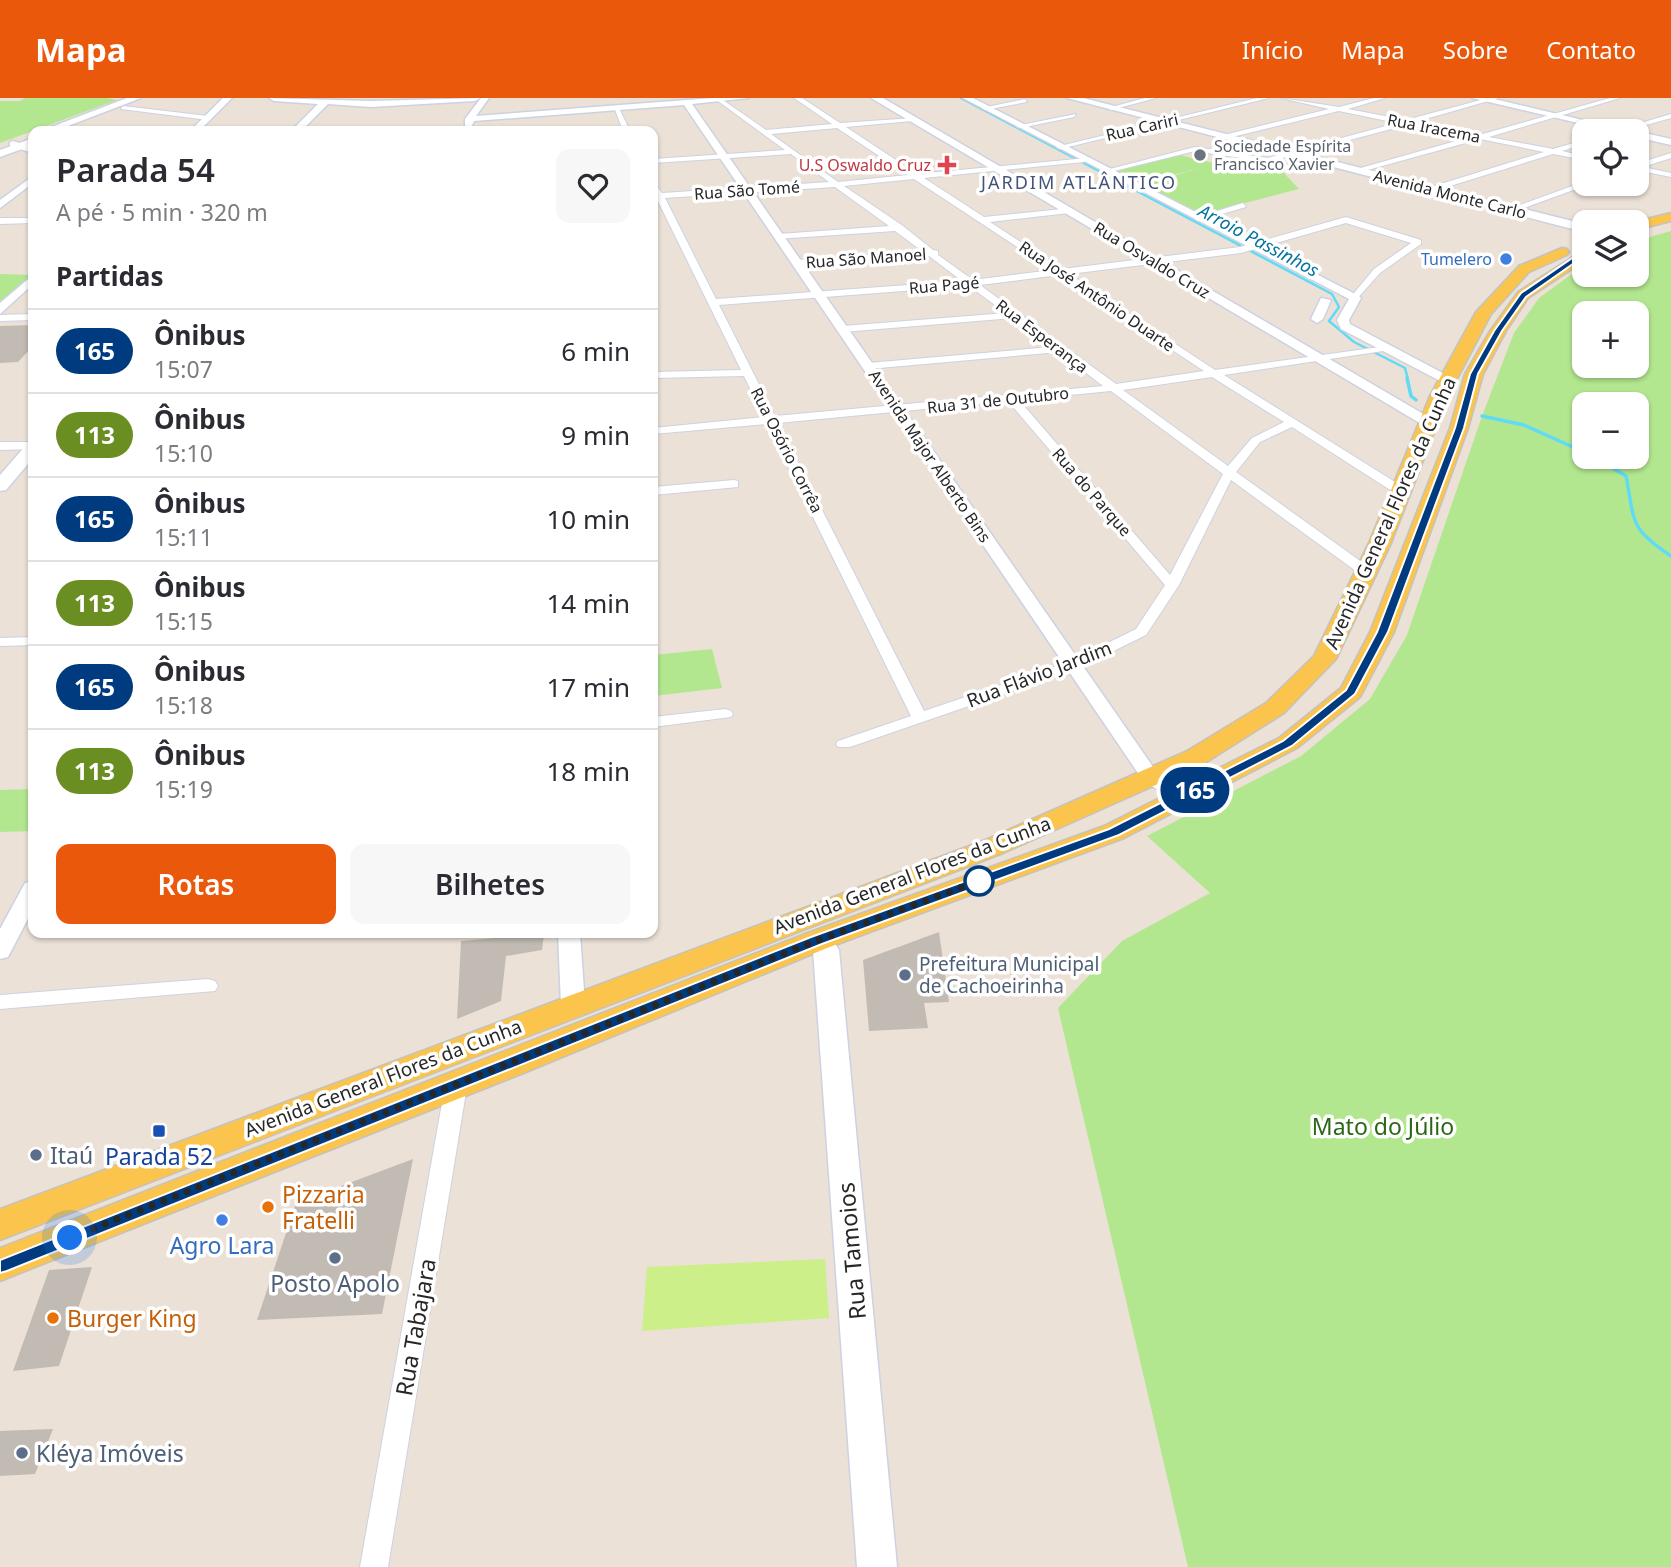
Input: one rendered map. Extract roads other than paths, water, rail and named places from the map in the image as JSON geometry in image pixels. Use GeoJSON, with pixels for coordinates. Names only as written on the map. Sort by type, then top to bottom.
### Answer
{"type":"FeatureCollection","features":[{"type":"Feature","properties":{"kind":"main road"},"geometry":{"type":"LineString","coordinates":[[60,126],[136,98]]}},
{"type":"Feature","properties":{"kind":"main road"},"geometry":{"type":"LineString","coordinates":[[79,126],[150,98]]}},
{"type":"Feature","properties":{"kind":"main road"},"geometry":{"type":"LineString","coordinates":[[274,98],[401,103],[475,98]]}},
{"type":"Feature","properties":{"kind":"main road","name":"Rua Osvaldo Cruz"},"geometry":{"type":"LineString","coordinates":[[876,98],[1317,357],[1434,410]]}},
{"type":"Feature","properties":{"kind":"main road","name":"Avenida Monte Carlo"},"geometry":{"type":"LineString","coordinates":[[1072,98],[1572,225]]}},
{"type":"Feature","properties":{"kind":"main road"},"geometry":{"type":"LineString","coordinates":[[1487,99],[1572,120]]}},
{"type":"Feature","properties":{"kind":"main road"},"geometry":{"type":"LineString","coordinates":[[302,126],[330,102]]}},
{"type":"Feature","properties":{"kind":"main road"},"geometry":{"type":"LineString","coordinates":[[308,126],[315,115]]}},
{"type":"Feature","properties":{"kind":"main road"},"geometry":{"type":"LineString","coordinates":[[1649,137],[1671,142]]}},
{"type":"Feature","properties":{"kind":"main road"},"geometry":{"type":"LineString","coordinates":[[0,154],[28,141]]}},
{"type":"Feature","properties":{"kind":"main road"},"geometry":{"type":"LineString","coordinates":[[0,148],[17,145]]}},
{"type":"Feature","properties":{"kind":"main road"},"geometry":{"type":"LineString","coordinates":[[1649,223],[1671,217]]}},
{"type":"Feature","properties":{"kind":"main road"},"geometry":{"type":"LineString","coordinates":[[1649,231],[1671,226]]}},
{"type":"Feature","properties":{"kind":"main road","name":"Avenida General Flores da Cunha"},"geometry":{"type":"LineString","coordinates":[[0,1225],[993,847],[1196,757],[1275,708],[1324,659],[1380,543],[1399,490],[1447,379],[1484,312],[1524,269],[1572,247]]}},
{"type":"Feature","properties":{"kind":"main road","name":"Avenida General Flores da Cunha"},"geometry":{"type":"LineString","coordinates":[[0,1265],[816,941],[1114,832],[1287,743],[1351,692],[1382,632],[1463,414],[1474,374],[1498,331],[1523,295],[1572,262]]}},
{"type":"Feature","properties":{"kind":"main road"},"geometry":{"type":"LineString","coordinates":[[1447,379],[1474,374]]}},
{"type":"Feature","properties":{"kind":"main road"},"geometry":{"type":"LineString","coordinates":[[1434,410],[1463,414]]}},
{"type":"Feature","properties":{"kind":"main road"},"geometry":{"type":"LineString","coordinates":[[2,478],[28,446]]}},
{"type":"Feature","properties":{"kind":"main road"},"geometry":{"type":"LineString","coordinates":[[776,928],[816,941]]}},
{"type":"Feature","properties":{"kind":"main road","name":"Rua Tamoios"},"geometry":{"type":"LineString","coordinates":[[816,941],[824,944],[826,950],[877,1567]]}},
{"type":"Feature","properties":{"kind":"street"},"geometry":{"type":"LineString","coordinates":[[199,126],[229,98]]}},
{"type":"Feature","properties":{"kind":"street"},"geometry":{"type":"LineString","coordinates":[[468,126],[469,119],[485,98]]}},
{"type":"Feature","properties":{"kind":"street"},"geometry":{"type":"LineString","coordinates":[[469,119],[746,98]]}},
{"type":"Feature","properties":{"kind":"street","name":"Rua José Antônio Duarte"},"geometry":{"type":"LineString","coordinates":[[797,98],[1215,374],[1399,490]]}},
{"type":"Feature","properties":{"kind":"street"},"geometry":{"type":"LineString","coordinates":[[954,98],[1078,160],[1302,284]]}},
{"type":"Feature","properties":{"kind":"street"},"geometry":{"type":"LineString","coordinates":[[967,98],[1060,147],[1078,160],[1106,171],[1255,248],[1342,301]]}},
{"type":"Feature","properties":{"kind":"street"},"geometry":{"type":"LineString","coordinates":[[1111,108],[1153,98]]}},
{"type":"Feature","properties":{"kind":"street","name":"Rua Cariri"},"geometry":{"type":"LineString","coordinates":[[1060,147],[1266,98]]}},
{"type":"Feature","properties":{"kind":"street","name":"Rua Iracema"},"geometry":{"type":"LineString","coordinates":[[1284,98],[1572,156]]}},
{"type":"Feature","properties":{"kind":"street"},"geometry":{"type":"LineString","coordinates":[[1227,137],[1382,98]]}},
{"type":"Feature","properties":{"kind":"street"},"geometry":{"type":"LineString","coordinates":[[1360,171],[1616,98]]}},
{"type":"Feature","properties":{"kind":"street"},"geometry":{"type":"LineString","coordinates":[[1106,171],[1195,149],[1261,161],[1487,99]]}},
{"type":"Feature","properties":{"kind":"street","name":"Rua Esperança"},"geometry":{"type":"LineString","coordinates":[[720,100],[935,253],[1112,388],[1365,570]]}},
{"type":"Feature","properties":{"kind":"street"},"geometry":{"type":"LineString","coordinates":[[985,108],[1025,101]]}},
{"type":"Feature","properties":{"kind":"street","name":"Avenida Major Alberto Bins"},"geometry":{"type":"LineString","coordinates":[[687,103],[1152,778],[1184,796]]}},
{"type":"Feature","properties":{"kind":"street"},"geometry":{"type":"LineString","coordinates":[[124,108],[208,118]]}},
{"type":"Feature","properties":{"kind":"street"},"geometry":{"type":"LineString","coordinates":[[615,108],[624,126]]}},
{"type":"Feature","properties":{"kind":"street"},"geometry":{"type":"LineString","coordinates":[[1020,126],[1074,115]]}},
{"type":"Feature","properties":{"kind":"street"},"geometry":{"type":"LineString","coordinates":[[1649,123],[1671,116]]}},
{"type":"Feature","properties":{"kind":"street"},"geometry":{"type":"LineString","coordinates":[[765,132],[912,119]]}},
{"type":"Feature","properties":{"kind":"street"},"geometry":{"type":"LineString","coordinates":[[17,145],[28,148]]}},
{"type":"Feature","properties":{"kind":"street"},"geometry":{"type":"LineString","coordinates":[[1434,189],[1572,146]]}},
{"type":"Feature","properties":{"kind":"street"},"geometry":{"type":"LineString","coordinates":[[658,161],[794,152]]}},
{"type":"Feature","properties":{"kind":"street"},"geometry":{"type":"LineString","coordinates":[[1649,163],[1671,155]]}},
{"type":"Feature","properties":{"kind":"street","name":"Rua São Tomé"},"geometry":{"type":"LineString","coordinates":[[660,196],[838,184],[1078,160]]}},
{"type":"Feature","properties":{"kind":"street"},"geometry":{"type":"LineString","coordinates":[[1649,171],[1671,175]]}},
{"type":"Feature","properties":{"kind":"street"},"geometry":{"type":"LineString","coordinates":[[0,205],[28,183]]}},
{"type":"Feature","properties":{"kind":"street"},"geometry":{"type":"LineString","coordinates":[[1513,209],[1572,189]]}},
{"type":"Feature","properties":{"kind":"street","name":"Rua Osório Corrêa"},"geometry":{"type":"LineString","coordinates":[[658,192],[920,718]]}},
{"type":"Feature","properties":{"kind":"street"},"geometry":{"type":"LineString","coordinates":[[1198,218],[1243,205]]}},
{"type":"Feature","properties":{"kind":"street"},"geometry":{"type":"LineString","coordinates":[[983,220],[1069,210]]}},
{"type":"Feature","properties":{"kind":"street","name":"Rua Pagé"},"geometry":{"type":"LineString","coordinates":[[713,302],[971,283],[1064,273],[1255,248],[1350,220],[1418,242],[1377,271],[1342,301]]}},
{"type":"Feature","properties":{"kind":"street"},"geometry":{"type":"LineString","coordinates":[[0,222],[28,221]]}},
{"type":"Feature","properties":{"kind":"street"},"geometry":{"type":"LineString","coordinates":[[779,237],[900,228]]}},
{"type":"Feature","properties":{"kind":"street","name":"Rua São Manoel"},"geometry":{"type":"LineString","coordinates":[[797,263],[935,253]]}},
{"type":"Feature","properties":{"kind":"street"},"geometry":{"type":"LineString","coordinates":[[0,310],[28,283]]}},
{"type":"Feature","properties":{"kind":"street"},"geometry":{"type":"LineString","coordinates":[[1312,289],[1342,301]]}},
{"type":"Feature","properties":{"kind":"street"},"geometry":{"type":"LineString","coordinates":[[1317,319],[1342,301]]}},
{"type":"Feature","properties":{"kind":"street"},"geometry":{"type":"LineString","coordinates":[[1342,301],[1342,323],[1379,348],[1447,379]]}},
{"type":"Feature","properties":{"kind":"street"},"geometry":{"type":"LineString","coordinates":[[843,329],[1016,315]]}},
{"type":"Feature","properties":{"kind":"street"},"geometry":{"type":"LineString","coordinates":[[0,318],[28,317]]}},
{"type":"Feature","properties":{"kind":"street","name":"Rua 31 de Outubro"},"geometry":{"type":"LineString","coordinates":[[658,431],[1112,388],[1379,348]]}},
{"type":"Feature","properties":{"kind":"street"},"geometry":{"type":"LineString","coordinates":[[868,366],[1061,349]]}},
{"type":"Feature","properties":{"kind":"street"},"geometry":{"type":"LineString","coordinates":[[658,375],[748,373]]}},
{"type":"Feature","properties":{"kind":"street","name":"Rua do Parque"},"geometry":{"type":"LineString","coordinates":[[1012,399],[1172,585]]}},
{"type":"Feature","properties":{"kind":"street","name":"Rua Flávio Jardim"},"geometry":{"type":"LineString","coordinates":[[844,744],[1074,665],[1141,632],[1172,585],[1229,473],[1256,440],[1292,423]]}},
{"type":"Feature","properties":{"kind":"street"},"geometry":{"type":"LineString","coordinates":[[0,446],[28,443]]}},
{"type":"Feature","properties":{"kind":"street"},"geometry":{"type":"LineString","coordinates":[[658,491],[734,484]]}},
{"type":"Feature","properties":{"kind":"street"},"geometry":{"type":"LineString","coordinates":[[0,642],[28,642]]}},
{"type":"Feature","properties":{"kind":"street"},"geometry":{"type":"LineString","coordinates":[[658,721],[725,714]]}},
{"type":"Feature","properties":{"kind":"street"},"geometry":{"type":"LineString","coordinates":[[0,951],[28,898]]}},
{"type":"Feature","properties":{"kind":"street"},"geometry":{"type":"LineString","coordinates":[[569,938],[573,1005]]}},
{"type":"Feature","properties":{"kind":"street"},"geometry":{"type":"LineString","coordinates":[[0,1002],[208,986]]}},
{"type":"Feature","properties":{"kind":"street","name":"Rua Tabajara"},"geometry":{"type":"LineString","coordinates":[[374,1567],[456,1086]]}},
{"type":"Feature","properties":{"kind":"waterway","name":"Arroio Passinhos"},"geometry":{"type":"LineString","coordinates":[[961,98],[1332,294],[1339,307],[1329,321],[1354,342],[1405,368],[1408,380]]}},
{"type":"Feature","properties":{"kind":"waterway","name":"Arroio Passinhos"},"geometry":{"type":"LineString","coordinates":[[1407,378],[1411,396],[1416,400]]}},
{"type":"Feature","properties":{"kind":"waterway"},"geometry":{"type":"LineString","coordinates":[[1482,416],[1524,425],[1572,447]]}},
{"type":"Feature","properties":{"kind":"waterway"},"geometry":{"type":"LineString","coordinates":[[1614,469],[1626,476],[1633,515],[1641,531],[1671,556]]}},
{"type":"Feature","properties":{"kind":"place","name":"Sociedade Espírita Francisco Xavier"},"geometry":{"type":"Point","coordinates":[1200,155]}},
{"type":"Feature","properties":{"kind":"place","name":"U.S Oswaldo Cruz"},"geometry":{"type":"Point","coordinates":[947,165]}},
{"type":"Feature","properties":{"kind":"place","name":"Tumelero"},"geometry":{"type":"Point","coordinates":[1506,259]}},
{"type":"Feature","properties":{"kind":"place","name":"Prefeitura Municipal de Cachoeirinha"},"geometry":{"type":"Point","coordinates":[905,975]}},
{"type":"Feature","properties":{"kind":"place","name":"Parada 52"},"geometry":{"type":"Point","coordinates":[159,1131]}},
{"type":"Feature","properties":{"kind":"place","name":"Itaú"},"geometry":{"type":"Point","coordinates":[36,1155]}},
{"type":"Feature","properties":{"kind":"place","name":"Pizzaria Fratelli"},"geometry":{"type":"Point","coordinates":[268,1207]}},
{"type":"Feature","properties":{"kind":"place","name":"Agro Lara"},"geometry":{"type":"Point","coordinates":[222,1220]}},
{"type":"Feature","properties":{"kind":"place","name":"Posto Apolo"},"geometry":{"type":"Point","coordinates":[335,1258]}},
{"type":"Feature","properties":{"kind":"place","name":"Burger King"},"geometry":{"type":"Point","coordinates":[53,1318]}},
{"type":"Feature","properties":{"kind":"place","name":"Kléya Imóveis"},"geometry":{"type":"Point","coordinates":[22,1453]}},
{"type":"Feature","properties":{"kind":"district","name":"JARDIM ATLÂNTICO"},"geometry":{"type":"Point","coordinates":[1079,182]}},
{"type":"Feature","properties":{"kind":"park label","name":"Mato do Júlio"},"geometry":{"type":"Point","coordinates":[1383,1126]}}]}
